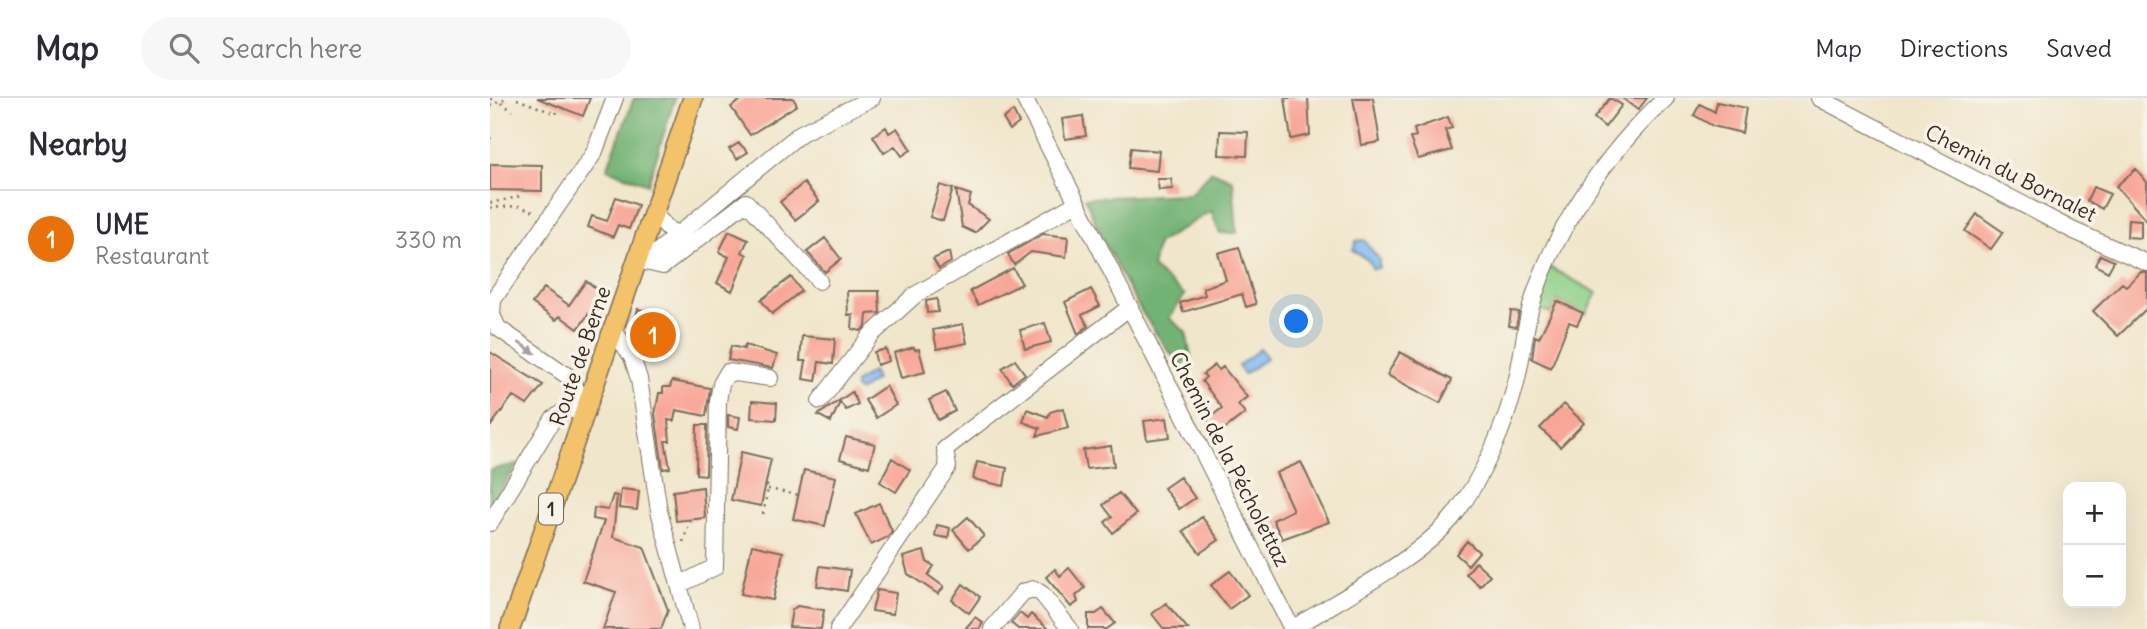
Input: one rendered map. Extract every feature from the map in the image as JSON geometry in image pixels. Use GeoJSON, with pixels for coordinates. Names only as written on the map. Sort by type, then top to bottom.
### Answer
{"type":"FeatureCollection","features":[{"type":"Feature","properties":{"kind":"main road","name":"Route de Berne"},"geometry":{"type":"LineString","coordinates":[[510,629],[613,330],[641,261],[653,213],[694,98]]}},
{"type":"Feature","properties":{"kind":"street"},"geometry":{"type":"LineString","coordinates":[[585,412],[572,379],[506,335],[492,316],[495,295],[594,153],[615,98]]}},
{"type":"Feature","properties":{"kind":"street"},"geometry":{"type":"LineString","coordinates":[[641,261],[681,234],[801,133],[872,98]]}},
{"type":"Feature","properties":{"kind":"street","name":"Chemin de la Pécholettaz"},"geometry":{"type":"LineString","coordinates":[[1024,98],[1292,629]]}},
{"type":"Feature","properties":{"kind":"street"},"geometry":{"type":"LineString","coordinates":[[1292,629],[1426,543],[1456,513],[1498,435],[1516,384],[1530,310],[1550,256],[1608,163],[1667,98]]}},
{"type":"Feature","properties":{"kind":"street","name":"Chemin du Bornalet"},"geometry":{"type":"LineString","coordinates":[[1819,98],[2072,230],[2147,263]]}},
{"type":"Feature","properties":{"kind":"street"},"geometry":{"type":"LineString","coordinates":[[641,261],[663,266],[746,202],[819,281]]}},
{"type":"Feature","properties":{"kind":"street"},"geometry":{"type":"LineString","coordinates":[[820,401],[871,335],[915,295],[1077,203]]}},
{"type":"Feature","properties":{"kind":"street"},"geometry":{"type":"LineString","coordinates":[[653,213],[670,231],[681,234]]}},
{"type":"Feature","properties":{"kind":"street"},"geometry":{"type":"LineString","coordinates":[[838,629],[948,467],[945,449],[1130,307]]}},
{"type":"Feature","properties":{"kind":"street"},"geometry":{"type":"LineString","coordinates":[[613,330],[636,368],[659,511],[691,629]]}},
{"type":"Feature","properties":{"kind":"street"},"geometry":{"type":"LineString","coordinates":[[679,585],[715,567],[718,401],[721,384],[728,372],[735,370],[770,378]]}},
{"type":"Feature","properties":{"kind":"street"},"geometry":{"type":"LineString","coordinates":[[490,523],[553,419],[567,409],[585,412]]}},
{"type":"Feature","properties":{"kind":"street"},"geometry":{"type":"LineString","coordinates":[[992,629],[1023,592],[1034,589],[1042,594],[1070,629]]}},
{"type":"Feature","properties":{"kind":"path"},"geometry":{"type":"LineString","coordinates":[[491,98],[491,105],[506,98]]}},
{"type":"Feature","properties":{"kind":"path"},"geometry":{"type":"LineString","coordinates":[[517,99],[550,114],[556,114],[558,110]]}},
{"type":"Feature","properties":{"kind":"path"},"geometry":{"type":"LineString","coordinates":[[500,102],[513,111]]}},
{"type":"Feature","properties":{"kind":"path"},"geometry":{"type":"LineString","coordinates":[[490,139],[492,134]]}},
{"type":"Feature","properties":{"kind":"path"},"geometry":{"type":"LineString","coordinates":[[490,206],[518,197],[520,190]]}},
{"type":"Feature","properties":{"kind":"path"},"geometry":{"type":"LineString","coordinates":[[490,206],[518,206],[537,212]]}},
{"type":"Feature","properties":{"kind":"path"},"geometry":{"type":"LineString","coordinates":[[763,514],[768,489],[766,481]]}},
{"type":"Feature","properties":{"kind":"path"},"geometry":{"type":"LineString","coordinates":[[768,489],[799,495]]}},
{"type":"Feature","properties":{"kind":"path"},"geometry":{"type":"LineString","coordinates":[[682,548],[691,520]]}},
{"type":"Feature","properties":{"kind":"green space"},"geometry":{"type":"Polygon","coordinates":[[[634,98],[675,98],[648,184],[607,169],[634,98]]]}},
{"type":"Feature","properties":{"kind":"green space"},"geometry":{"type":"Polygon","coordinates":[[[1212,171],[1233,180],[1237,233],[1220,233],[1211,211],[1157,244],[1152,268],[1185,295],[1169,318],[1186,332],[1191,357],[1181,366],[1152,327],[1127,286],[1085,198],[1190,194],[1212,171]]]}},
{"type":"Feature","properties":{"kind":"green space"},"geometry":{"type":"Polygon","coordinates":[[[1549,267],[1597,293],[1585,315],[1558,301],[1551,313],[1536,308],[1549,267]]]}},
{"type":"Feature","properties":{"kind":"green space"},"geometry":{"type":"Polygon","coordinates":[[[517,465],[490,506],[490,470],[517,465]]]}},
{"type":"Feature","properties":{"kind":"water"},"geometry":{"type":"Polygon","coordinates":[[[1364,240],[1379,259],[1379,268],[1373,269],[1369,261],[1353,250],[1356,241],[1364,240]]]}},
{"type":"Feature","properties":{"kind":"water"},"geometry":{"type":"Polygon","coordinates":[[[1260,349],[1267,358],[1244,374],[1238,366],[1260,349]]]}},
{"type":"Feature","properties":{"kind":"water"},"geometry":{"type":"Polygon","coordinates":[[[872,372],[876,380],[859,391],[855,389],[855,383],[872,372]]]}},
{"type":"Feature","properties":{"kind":"building"},"geometry":{"type":"Polygon","coordinates":[[[537,98],[590,98],[583,116],[537,98]]]}},
{"type":"Feature","properties":{"kind":"building"},"geometry":{"type":"Polygon","coordinates":[[[744,98],[793,98],[797,105],[750,135],[731,107],[744,98]]]}},
{"type":"Feature","properties":{"kind":"building"},"geometry":{"type":"Polygon","coordinates":[[[1285,98],[1308,98],[1310,135],[1291,139],[1285,98]]]}},
{"type":"Feature","properties":{"kind":"building"},"geometry":{"type":"Polygon","coordinates":[[[1353,98],[1373,98],[1380,142],[1361,145],[1353,98]]]}},
{"type":"Feature","properties":{"kind":"building"},"geometry":{"type":"Polygon","coordinates":[[[1610,98],[1622,105],[1605,127],[1594,118],[1610,98]]]}},
{"type":"Feature","properties":{"kind":"building"},"geometry":{"type":"Polygon","coordinates":[[[1622,98],[1647,98],[1638,110],[1622,98]]]}},
{"type":"Feature","properties":{"kind":"building"},"geometry":{"type":"Polygon","coordinates":[[[1717,102],[1746,108],[1742,133],[1713,126],[1694,115],[1700,104],[1715,112],[1717,102]]]}},
{"type":"Feature","properties":{"kind":"building"},"geometry":{"type":"Polygon","coordinates":[[[1013,111],[1019,123],[1010,130],[1003,119],[1013,111]]]}},
{"type":"Feature","properties":{"kind":"building"},"geometry":{"type":"Polygon","coordinates":[[[1083,116],[1086,136],[1065,139],[1062,119],[1083,116]]]}},
{"type":"Feature","properties":{"kind":"building"},"geometry":{"type":"Polygon","coordinates":[[[1448,117],[1452,128],[1445,130],[1452,150],[1418,159],[1410,138],[1416,136],[1414,129],[1448,117]]]}},
{"type":"Feature","properties":{"kind":"building"},"geometry":{"type":"Polygon","coordinates":[[[886,127],[889,133],[897,128],[911,150],[902,156],[895,146],[884,153],[873,136],[886,127]]]}},
{"type":"Feature","properties":{"kind":"building"},"geometry":{"type":"Polygon","coordinates":[[[1220,131],[1248,132],[1247,156],[1219,155],[1220,131]]]}},
{"type":"Feature","properties":{"kind":"building"},"geometry":{"type":"Polygon","coordinates":[[[739,143],[748,152],[737,159],[729,149],[739,143]]]}},
{"type":"Feature","properties":{"kind":"building"},"geometry":{"type":"Polygon","coordinates":[[[1131,148],[1159,151],[1157,171],[1128,168],[1131,148]]]}},
{"type":"Feature","properties":{"kind":"building"},"geometry":{"type":"Polygon","coordinates":[[[490,164],[542,165],[542,191],[490,190],[490,164]]]}},
{"type":"Feature","properties":{"kind":"building"},"geometry":{"type":"Polygon","coordinates":[[[2136,169],[2147,182],[2147,221],[2116,186],[2136,169]]]}},
{"type":"Feature","properties":{"kind":"building"},"geometry":{"type":"Polygon","coordinates":[[[1157,179],[1171,179],[1173,189],[1159,190],[1157,179]]]}},
{"type":"Feature","properties":{"kind":"building"},"geometry":{"type":"Polygon","coordinates":[[[804,183],[819,201],[795,220],[780,202],[804,183]]]}},
{"type":"Feature","properties":{"kind":"building"},"geometry":{"type":"Polygon","coordinates":[[[940,185],[953,189],[943,221],[930,217],[940,185]]]}},
{"type":"Feature","properties":{"kind":"building"},"geometry":{"type":"Polygon","coordinates":[[[2093,187],[2110,194],[2102,209],[2087,201],[2093,187]]]}},
{"type":"Feature","properties":{"kind":"building"},"geometry":{"type":"Polygon","coordinates":[[[956,190],[971,195],[968,205],[989,219],[975,233],[962,227],[956,190]]]}},
{"type":"Feature","properties":{"kind":"building"},"geometry":{"type":"Polygon","coordinates":[[[616,197],[638,205],[629,229],[618,225],[613,237],[588,227],[592,216],[607,221],[616,197]]]}},
{"type":"Feature","properties":{"kind":"building"},"geometry":{"type":"Polygon","coordinates":[[[1977,214],[2003,232],[1991,249],[1965,231],[1977,214]]]}},
{"type":"Feature","properties":{"kind":"building"},"geometry":{"type":"Polygon","coordinates":[[[2128,219],[2141,220],[2141,238],[2127,237],[2128,219]]]}},
{"type":"Feature","properties":{"kind":"building"},"geometry":{"type":"Polygon","coordinates":[[[729,231],[748,240],[742,252],[747,255],[732,291],[717,283],[729,257],[719,252],[729,231]]]}},
{"type":"Feature","properties":{"kind":"building"},"geometry":{"type":"Polygon","coordinates":[[[1043,234],[1068,237],[1066,257],[1031,252],[1014,265],[1008,254],[1043,234]]]}},
{"type":"Feature","properties":{"kind":"building"},"geometry":{"type":"Polygon","coordinates":[[[825,238],[841,259],[825,272],[807,252],[825,238]]]}},
{"type":"Feature","properties":{"kind":"building"},"geometry":{"type":"Polygon","coordinates":[[[1239,247],[1256,304],[1246,307],[1242,294],[1183,312],[1180,303],[1205,295],[1203,288],[1226,280],[1218,253],[1239,247]]]}},
{"type":"Feature","properties":{"kind":"building"},"geometry":{"type":"Polygon","coordinates":[[[949,252],[951,262],[939,269],[933,259],[949,252]]]}},
{"type":"Feature","properties":{"kind":"building"},"geometry":{"type":"Polygon","coordinates":[[[2100,255],[2114,261],[2108,272],[2095,265],[2100,255]]]}},
{"type":"Feature","properties":{"kind":"building"},"geometry":{"type":"Polygon","coordinates":[[[1013,268],[1022,284],[978,305],[970,291],[1013,268]]]}},
{"type":"Feature","properties":{"kind":"building"},"geometry":{"type":"Polygon","coordinates":[[[2141,272],[2147,273],[2147,308],[2118,336],[2093,311],[2122,283],[2126,286],[2141,272]]]}},
{"type":"Feature","properties":{"kind":"building"},"geometry":{"type":"Polygon","coordinates":[[[791,277],[801,291],[772,314],[761,300],[791,277]]]}},
{"type":"Feature","properties":{"kind":"building"},"geometry":{"type":"Polygon","coordinates":[[[586,281],[603,293],[578,329],[560,316],[556,320],[532,303],[544,288],[569,305],[586,281]]]}},
{"type":"Feature","properties":{"kind":"building"},"geometry":{"type":"Polygon","coordinates":[[[1091,289],[1100,306],[1082,315],[1088,326],[1078,334],[1065,302],[1091,289]]]}},
{"type":"Feature","properties":{"kind":"building"},"geometry":{"type":"Polygon","coordinates":[[[847,291],[879,291],[880,313],[867,314],[866,326],[861,331],[852,329],[853,315],[848,315],[847,291]]]}},
{"type":"Feature","properties":{"kind":"building"},"geometry":{"type":"Polygon","coordinates":[[[937,299],[938,312],[927,313],[926,301],[937,299]]]}},
{"type":"Feature","properties":{"kind":"building"},"geometry":{"type":"Polygon","coordinates":[[[1557,301],[1583,313],[1577,325],[1569,322],[1551,368],[1532,359],[1535,336],[1539,338],[1557,301]]]}},
{"type":"Feature","properties":{"kind":"building"},"geometry":{"type":"Polygon","coordinates":[[[638,309],[670,317],[660,360],[643,356],[646,337],[632,334],[638,309]]]}},
{"type":"Feature","properties":{"kind":"building"},"geometry":{"type":"Polygon","coordinates":[[[1511,311],[1519,312],[1516,327],[1509,326],[1511,311]]]}},
{"type":"Feature","properties":{"kind":"building"},"geometry":{"type":"Polygon","coordinates":[[[1045,323],[1051,342],[1025,349],[1020,330],[1045,323]]]}},
{"type":"Feature","properties":{"kind":"building"},"geometry":{"type":"Polygon","coordinates":[[[963,324],[967,343],[937,349],[933,330],[963,324]]]}},
{"type":"Feature","properties":{"kind":"building"},"geometry":{"type":"Polygon","coordinates":[[[802,336],[835,339],[833,364],[819,362],[816,381],[803,379],[806,361],[800,361],[802,336]]]}},
{"type":"Feature","properties":{"kind":"building"},"geometry":{"type":"Polygon","coordinates":[[[745,345],[777,355],[773,368],[728,360],[731,346],[744,349],[745,345]]]}},
{"type":"Feature","properties":{"kind":"building"},"geometry":{"type":"Polygon","coordinates":[[[914,347],[915,350],[919,349],[925,372],[901,378],[894,353],[914,347]]]}},
{"type":"Feature","properties":{"kind":"building"},"geometry":{"type":"Polygon","coordinates":[[[886,349],[889,361],[877,365],[874,352],[886,349]]]}},
{"type":"Feature","properties":{"kind":"building"},"geometry":{"type":"Polygon","coordinates":[[[490,352],[543,385],[527,405],[513,396],[490,427],[490,352]]]}},
{"type":"Feature","properties":{"kind":"building"},"geometry":{"type":"Polygon","coordinates":[[[1400,352],[1452,380],[1440,403],[1387,375],[1400,352]]]}},
{"type":"Feature","properties":{"kind":"building"},"geometry":{"type":"Polygon","coordinates":[[[1015,360],[1025,374],[1012,384],[1002,368],[1015,360]]]}},
{"type":"Feature","properties":{"kind":"building"},"geometry":{"type":"Polygon","coordinates":[[[1215,365],[1219,370],[1223,367],[1247,397],[1238,404],[1245,413],[1218,434],[1207,420],[1222,408],[1202,381],[1206,377],[1203,374],[1215,365]]]}},
{"type":"Feature","properties":{"kind":"building"},"geometry":{"type":"Polygon","coordinates":[[[672,381],[710,388],[706,416],[676,410],[674,421],[668,420],[670,441],[665,441],[670,468],[663,469],[655,414],[659,393],[663,393],[663,387],[670,387],[672,381]]]}},
{"type":"Feature","properties":{"kind":"building"},"geometry":{"type":"Polygon","coordinates":[[[886,386],[896,405],[876,418],[865,400],[886,386]]]}},
{"type":"Feature","properties":{"kind":"building"},"geometry":{"type":"Polygon","coordinates":[[[852,392],[858,404],[846,410],[840,402],[831,422],[818,415],[852,392]]]}},
{"type":"Feature","properties":{"kind":"building"},"geometry":{"type":"Polygon","coordinates":[[[946,392],[955,411],[938,420],[929,400],[946,392]]]}},
{"type":"Feature","properties":{"kind":"building"},"geometry":{"type":"Polygon","coordinates":[[[752,401],[777,403],[776,420],[751,418],[752,401]]]}},
{"type":"Feature","properties":{"kind":"building"},"geometry":{"type":"Polygon","coordinates":[[[1564,404],[1584,423],[1560,447],[1540,428],[1564,404]]]}},
{"type":"Feature","properties":{"kind":"building"},"geometry":{"type":"Polygon","coordinates":[[[1063,408],[1068,428],[1037,436],[1040,428],[1023,422],[1027,409],[1048,417],[1050,412],[1063,408]]]}},
{"type":"Feature","properties":{"kind":"building"},"geometry":{"type":"Polygon","coordinates":[[[728,415],[740,417],[738,429],[728,427],[728,415]]]}},
{"type":"Feature","properties":{"kind":"building"},"geometry":{"type":"Polygon","coordinates":[[[1167,418],[1170,437],[1147,440],[1144,421],[1167,418]]]}},
{"type":"Feature","properties":{"kind":"building"},"geometry":{"type":"Polygon","coordinates":[[[697,425],[707,425],[706,475],[696,474],[697,425]]]}},
{"type":"Feature","properties":{"kind":"building"},"geometry":{"type":"Polygon","coordinates":[[[846,437],[875,444],[869,467],[840,459],[846,437]]]}},
{"type":"Feature","properties":{"kind":"building"},"geometry":{"type":"Polygon","coordinates":[[[1111,446],[1114,466],[1086,469],[1083,450],[1111,446]]]}},
{"type":"Feature","properties":{"kind":"building"},"geometry":{"type":"Polygon","coordinates":[[[741,452],[771,459],[761,506],[731,500],[741,452]]]}},
{"type":"Feature","properties":{"kind":"building"},"geometry":{"type":"Polygon","coordinates":[[[892,458],[910,470],[896,492],[880,482],[892,458]]]}},
{"type":"Feature","properties":{"kind":"building"},"geometry":{"type":"Polygon","coordinates":[[[977,462],[1007,468],[1004,486],[973,479],[977,462]]]}},
{"type":"Feature","properties":{"kind":"building"},"geometry":{"type":"Polygon","coordinates":[[[1301,462],[1329,522],[1282,539],[1273,520],[1293,510],[1276,473],[1301,462]]]}},
{"type":"Feature","properties":{"kind":"building"},"geometry":{"type":"Polygon","coordinates":[[[804,470],[836,477],[825,526],[793,519],[804,470]]]}},
{"type":"Feature","properties":{"kind":"building"},"geometry":{"type":"Polygon","coordinates":[[[1180,477],[1195,498],[1179,509],[1164,488],[1180,477]]]}},
{"type":"Feature","properties":{"kind":"building"},"geometry":{"type":"Polygon","coordinates":[[[703,487],[705,518],[676,521],[673,491],[703,487]]]}},
{"type":"Feature","properties":{"kind":"building"},"geometry":{"type":"Polygon","coordinates":[[[621,489],[639,491],[637,510],[619,508],[621,489]]]}},
{"type":"Feature","properties":{"kind":"building"},"geometry":{"type":"Polygon","coordinates":[[[1119,493],[1136,514],[1113,533],[1105,522],[1112,517],[1103,505],[1119,493]]]}},
{"type":"Feature","properties":{"kind":"building"},"geometry":{"type":"Polygon","coordinates":[[[613,495],[617,496],[613,537],[644,547],[668,610],[661,629],[603,629],[616,592],[583,581],[604,521],[593,519],[594,508],[608,510],[613,495]]]}},
{"type":"Feature","properties":{"kind":"building"},"geometry":{"type":"Polygon","coordinates":[[[879,503],[892,531],[888,537],[871,545],[856,514],[879,503]]]}},
{"type":"Feature","properties":{"kind":"building"},"geometry":{"type":"Polygon","coordinates":[[[968,517],[984,536],[969,549],[953,530],[968,517]]]}},
{"type":"Feature","properties":{"kind":"building"},"geometry":{"type":"Polygon","coordinates":[[[1202,517],[1219,540],[1200,553],[1183,531],[1202,517]]]}},
{"type":"Feature","properties":{"kind":"building"},"geometry":{"type":"Polygon","coordinates":[[[937,525],[950,528],[948,538],[935,536],[937,525]]]}},
{"type":"Feature","properties":{"kind":"building"},"geometry":{"type":"Polygon","coordinates":[[[1467,541],[1479,552],[1468,565],[1456,554],[1467,541]]]}},
{"type":"Feature","properties":{"kind":"building"},"geometry":{"type":"Polygon","coordinates":[[[752,545],[783,552],[773,600],[741,594],[752,545]]]}},
{"type":"Feature","properties":{"kind":"building"},"geometry":{"type":"Polygon","coordinates":[[[924,551],[927,562],[934,566],[928,575],[944,587],[938,594],[908,574],[903,557],[924,551]]]}},
{"type":"Feature","properties":{"kind":"building"},"geometry":{"type":"Polygon","coordinates":[[[1476,562],[1490,575],[1480,586],[1466,574],[1476,562]]]}},
{"type":"Feature","properties":{"kind":"building"},"geometry":{"type":"Polygon","coordinates":[[[820,566],[850,570],[847,591],[817,586],[820,566]]]}},
{"type":"Feature","properties":{"kind":"building"},"geometry":{"type":"Polygon","coordinates":[[[1069,568],[1085,588],[1076,596],[1078,602],[1071,607],[1046,577],[1055,569],[1060,576],[1069,568]]]}},
{"type":"Feature","properties":{"kind":"building"},"geometry":{"type":"Polygon","coordinates":[[[1230,571],[1248,595],[1229,609],[1211,585],[1230,571]]]}},
{"type":"Feature","properties":{"kind":"building"},"geometry":{"type":"Polygon","coordinates":[[[963,584],[980,597],[969,613],[952,600],[963,584]]]}},
{"type":"Feature","properties":{"kind":"building"},"geometry":{"type":"Polygon","coordinates":[[[877,590],[896,593],[893,614],[872,611],[877,590]]]}},
{"type":"Feature","properties":{"kind":"building"},"geometry":{"type":"Polygon","coordinates":[[[1166,603],[1188,629],[1164,629],[1152,614],[1166,603]]]}},
{"type":"Feature","properties":{"kind":"building"},"geometry":{"type":"Polygon","coordinates":[[[797,606],[824,610],[821,629],[789,627],[792,610],[797,606]]]}},
{"type":"Feature","properties":{"kind":"building"},"geometry":{"type":"Polygon","coordinates":[[[1103,609],[1115,623],[1107,629],[1088,629],[1088,614],[1096,614],[1103,609]]]}},
{"type":"Feature","properties":{"kind":"building"},"geometry":{"type":"Polygon","coordinates":[[[1020,613],[1027,619],[1031,614],[1048,629],[1018,629],[1011,623],[1020,613]]]}},
{"type":"Feature","properties":{"kind":"building"},"geometry":{"type":"Polygon","coordinates":[[[975,617],[983,623],[979,629],[965,629],[975,617]]]}},
{"type":"Feature","properties":{"kind":"place","name":"UME"},"geometry":{"type":"Point","coordinates":[653,335]}}]}
